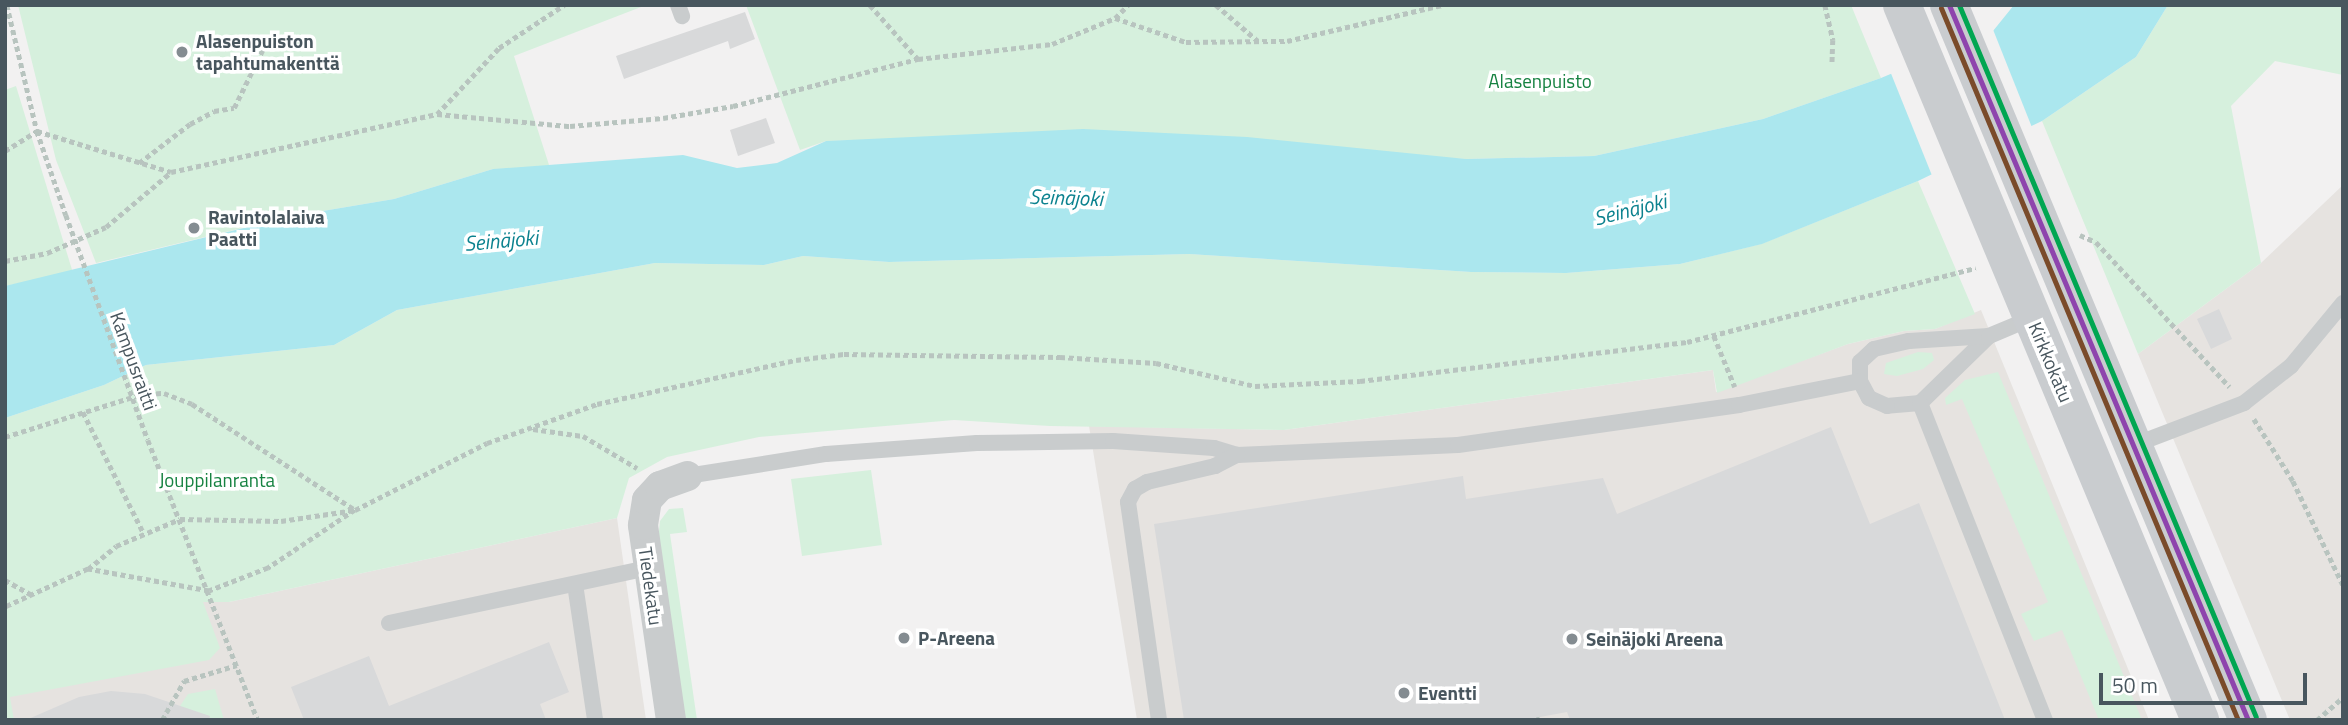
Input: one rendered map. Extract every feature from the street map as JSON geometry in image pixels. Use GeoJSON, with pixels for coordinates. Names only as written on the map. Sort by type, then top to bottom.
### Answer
{"type":"FeatureCollection","features":[{"type":"Feature","properties":{"kind":"main road","name":"Kirkkokatu"},"geometry":{"type":"LineString","coordinates":[[1902,5],[1990,249],[2032,318],[2200,720]]}},
{"type":"Feature","properties":{"kind":"main road"},"geometry":{"type":"LineString","coordinates":[[1949,5],[2248,720]]}},
{"type":"Feature","properties":{"kind":"street","name":"Tiedekatu"},"geometry":{"type":"LineString","coordinates":[[671,720],[643,525],[648,500],[673,481]]}},
{"type":"Feature","properties":{"kind":"lane"},"geometry":{"type":"LineString","coordinates":[[2134,445],[2244,403],[2291,366],[2343,303]]}},
{"type":"Feature","properties":{"kind":"lane"},"geometry":{"type":"LineString","coordinates":[[1989,336],[1920,403],[1887,406],[1870,398],[1860,381],[1860,362],[1874,349],[1909,341],[1989,336],[2032,318]]}},
{"type":"Feature","properties":{"kind":"lane"},"geometry":{"type":"LineString","coordinates":[[673,481],[827,454],[977,443],[1113,441],[1214,448],[1237,455],[1469,444],[1739,405],[1860,381]]}},
{"type":"Feature","properties":{"kind":"lane"},"geometry":{"type":"LineString","coordinates":[[1920,403],[2045,720]]}},
{"type":"Feature","properties":{"kind":"lane"},"geometry":{"type":"LineString","coordinates":[[1158,720],[1128,502],[1135,489],[1147,482],[1215,466],[1237,455]]}},
{"type":"Feature","properties":{"kind":"lane"},"geometry":{"type":"LineString","coordinates":[[389,623],[648,568]]}},
{"type":"Feature","properties":{"kind":"lane"},"geometry":{"type":"LineString","coordinates":[[575,584],[595,720]]}},
{"type":"Feature","properties":{"kind":"path","name":"Kampusraitti"},"geometry":{"type":"LineString","coordinates":[[7,5],[37,131],[66,215],[148,440],[258,720]]}},
{"type":"Feature","properties":{"kind":"path"},"geometry":{"type":"LineString","coordinates":[[437,114],[499,48],[564,5]]}},
{"type":"Feature","properties":{"kind":"path"},"geometry":{"type":"LineString","coordinates":[[870,5],[918,59]]}},
{"type":"Feature","properties":{"kind":"path"},"geometry":{"type":"LineString","coordinates":[[5,151],[37,131],[171,172],[437,114],[570,126],[663,118],[733,106],[918,59],[1052,44],[1115,18],[1128,5]]}},
{"type":"Feature","properties":{"kind":"path"},"geometry":{"type":"LineString","coordinates":[[1216,5],[1259,42]]}},
{"type":"Feature","properties":{"kind":"path"},"geometry":{"type":"LineString","coordinates":[[1399,5],[1402,15]]}},
{"type":"Feature","properties":{"kind":"path"},"geometry":{"type":"LineString","coordinates":[[1115,18],[1186,42],[1287,41],[1441,5]]}},
{"type":"Feature","properties":{"kind":"path"},"geometry":{"type":"LineString","coordinates":[[1825,5],[1833,40],[1832,65]]}},
{"type":"Feature","properties":{"kind":"path"},"geometry":{"type":"LineString","coordinates":[[138,163],[190,124],[214,111],[234,108],[263,49]]}},
{"type":"Feature","properties":{"kind":"path"},"geometry":{"type":"LineString","coordinates":[[5,261],[47,253],[106,227],[171,172]]}},
{"type":"Feature","properties":{"kind":"path"},"geometry":{"type":"LineString","coordinates":[[88,569],[209,591],[268,568],[355,510],[487,443],[597,404],[844,354],[1060,357],[1156,363],[1255,386],[1385,379],[1714,336],[1990,249]]}},
{"type":"Feature","properties":{"kind":"path"},"geometry":{"type":"LineString","coordinates":[[1714,336],[1733,378],[1739,405]]}},
{"type":"Feature","properties":{"kind":"path"},"geometry":{"type":"LineString","coordinates":[[5,437],[139,395],[164,393],[191,404],[355,510]]}},
{"type":"Feature","properties":{"kind":"path"},"geometry":{"type":"LineString","coordinates":[[83,412],[144,532]]}},
{"type":"Feature","properties":{"kind":"path"},"geometry":{"type":"LineString","coordinates":[[530,428],[583,436],[630,462],[673,481]]}},
{"type":"Feature","properties":{"kind":"path"},"geometry":{"type":"LineString","coordinates":[[5,607],[88,569],[116,546],[180,519],[281,521],[355,510]]}},
{"type":"Feature","properties":{"kind":"path"},"geometry":{"type":"LineString","coordinates":[[5,580],[33,595]]}},
{"type":"Feature","properties":{"kind":"path"},"geometry":{"type":"LineString","coordinates":[[162,720],[184,681],[237,665]]}},
{"type":"Feature","properties":{"kind":"path"},"geometry":{"type":"LineString","coordinates":[[2317,720],[2343,697]]}},
{"type":"Feature","properties":{"kind":"shaded area"},"geometry":{"type":"Polygon","coordinates":[[[2343,185],[2343,720],[2290,720],[2138,354],[2261,263],[2343,185]]]}},
{"type":"Feature","properties":{"kind":"shaded area"},"geometry":{"type":"Polygon","coordinates":[[[1981,310],[2149,720],[1137,720],[1089,426],[1284,430],[1713,370],[1716,392],[1848,344],[1904,331],[1935,329],[1981,310]]]}},
{"type":"Feature","properties":{"kind":"shaded area"},"geometry":{"type":"Polygon","coordinates":[[[617,518],[646,720],[5,720],[5,632],[202,602],[229,602],[617,518]]]}},
{"type":"Feature","properties":{"kind":"green space"},"geometry":{"type":"Polygon","coordinates":[[[18,5],[641,7],[514,56],[550,168],[493,169],[394,199],[293,216],[96,263],[56,160],[18,5]]]}},
{"type":"Feature","properties":{"kind":"green space","name":"Alasenpuisto"},"geometry":{"type":"Polygon","coordinates":[[[746,5],[1851,5],[1881,78],[1763,119],[1594,156],[1466,159],[938,139],[826,141],[800,150],[746,5]]]}},
{"type":"Feature","properties":{"kind":"green space"},"geometry":{"type":"Polygon","coordinates":[[[2168,5],[2343,5],[2343,75],[2275,61],[2231,106],[2261,263],[2138,354],[2042,121],[2136,57],[2168,5]]]}},
{"type":"Feature","properties":{"kind":"green space"},"geometry":{"type":"Polygon","coordinates":[[[16,86],[73,273],[5,286],[5,90],[16,86]]]}},
{"type":"Feature","properties":{"kind":"green space","name":"Jouppilanranta"},"geometry":{"type":"Polygon","coordinates":[[[1918,181],[1975,314],[1935,329],[1904,331],[1848,344],[1717,393],[1713,370],[1284,430],[1050,426],[954,420],[759,437],[667,457],[629,478],[617,518],[229,602],[203,602],[220,648],[209,660],[10,697],[14,720],[5,720],[5,418],[104,385],[146,365],[334,345],[397,310],[655,263],[764,265],[803,256],[889,262],[1189,254],[1471,272],[1566,273],[1680,264],[1761,244],[1918,181]]]}},
{"type":"Feature","properties":{"kind":"green space"},"geometry":{"type":"Polygon","coordinates":[[[1918,352],[1932,353],[1934,360],[1923,369],[1897,376],[1884,374],[1886,363],[1918,352]]]}},
{"type":"Feature","properties":{"kind":"green space"},"geometry":{"type":"Polygon","coordinates":[[[1998,372],[2142,720],[2099,720],[2062,630],[2034,641],[2021,614],[2048,602],[1962,399],[1946,405],[1945,398],[1965,380],[1998,372]]]}},
{"type":"Feature","properties":{"kind":"green space"},"geometry":{"type":"Polygon","coordinates":[[[871,470],[882,545],[802,556],[791,479],[871,470]]]}},
{"type":"Feature","properties":{"kind":"green space"},"geometry":{"type":"Polygon","coordinates":[[[683,508],[687,532],[670,534],[697,720],[685,720],[658,540],[660,521],[669,509],[683,508]]]}},
{"type":"Feature","properties":{"kind":"green space"},"geometry":{"type":"Polygon","coordinates":[[[215,689],[224,720],[192,720],[178,709],[188,694],[215,689]]]}},
{"type":"Feature","properties":{"kind":"water","name":"Seinäjoki"},"geometry":{"type":"Polygon","coordinates":[[[2014,5],[2168,5],[2136,57],[2042,121],[1918,181],[1762,244],[1680,264],[1566,273],[1471,272],[1189,254],[889,262],[803,256],[764,265],[655,263],[397,310],[334,345],[146,365],[104,385],[5,418],[5,286],[293,216],[394,199],[493,169],[683,155],[737,168],[777,163],[826,141],[1083,129],[1247,137],[1466,159],[1594,156],[1763,119],[1881,78],[1993,31],[2014,5]]]}},
{"type":"Feature","properties":{"kind":"pier"},"geometry":{"type":"Polygon","coordinates":[[[1992,27],[2033,130],[1933,178],[1890,71],[1992,27]]]}},
{"type":"Feature","properties":{"kind":"building"},"geometry":{"type":"Polygon","coordinates":[[[745,12],[755,39],[730,49],[728,41],[624,79],[616,56],[745,12]]]}},
{"type":"Feature","properties":{"kind":"building"},"geometry":{"type":"Polygon","coordinates":[[[766,118],[775,143],[738,156],[730,130],[766,118]]]}},
{"type":"Feature","properties":{"kind":"building"},"geometry":{"type":"Polygon","coordinates":[[[2219,309],[2232,339],[2211,349],[2197,319],[2219,309]]]}},
{"type":"Feature","properties":{"kind":"building","name":"Seinäjoki Areena"},"geometry":{"type":"Polygon","coordinates":[[[1831,427],[1870,524],[1919,503],[2005,720],[1570,720],[1567,712],[1524,720],[1184,720],[1154,524],[1463,476],[1466,499],[1603,478],[1617,514],[1831,427]]]}},
{"type":"Feature","properties":{"kind":"building"},"geometry":{"type":"Polygon","coordinates":[[[549,642],[569,692],[540,704],[546,720],[304,720],[291,687],[369,656],[389,706],[549,642]]]}},
{"type":"Feature","properties":{"kind":"building"},"geometry":{"type":"Polygon","coordinates":[[[111,691],[145,694],[210,716],[209,720],[26,720],[79,697],[111,691]]]}},
{"type":"Feature","properties":{"kind":"transit line"},"geometry":{"type":"LineString","coordinates":[[1949,5],[2248,720]]}},
{"type":"Feature","properties":{"kind":"transit line"},"geometry":{"type":"LineString","coordinates":[[1959,5],[2256,717]]}},
{"type":"Feature","properties":{"kind":"transit line"},"geometry":{"type":"LineString","coordinates":[[1941,8],[2238,720]]}},
{"type":"Feature","properties":{"kind":"place","name":"Alasenpuiston tapahtumakenttä"},"geometry":{"type":"Point","coordinates":[182,52]}},
{"type":"Feature","properties":{"kind":"place","name":"Ravintolalaiva Paatti"},"geometry":{"type":"Point","coordinates":[194,228]}},
{"type":"Feature","properties":{"kind":"place","name":"P-Areena"},"geometry":{"type":"Point","coordinates":[904,638]}},
{"type":"Feature","properties":{"kind":"place","name":"Seinäjoki Areena"},"geometry":{"type":"Point","coordinates":[1572,639]}},
{"type":"Feature","properties":{"kind":"place","name":"Eventti"},"geometry":{"type":"Point","coordinates":[1404,693]}}]}
